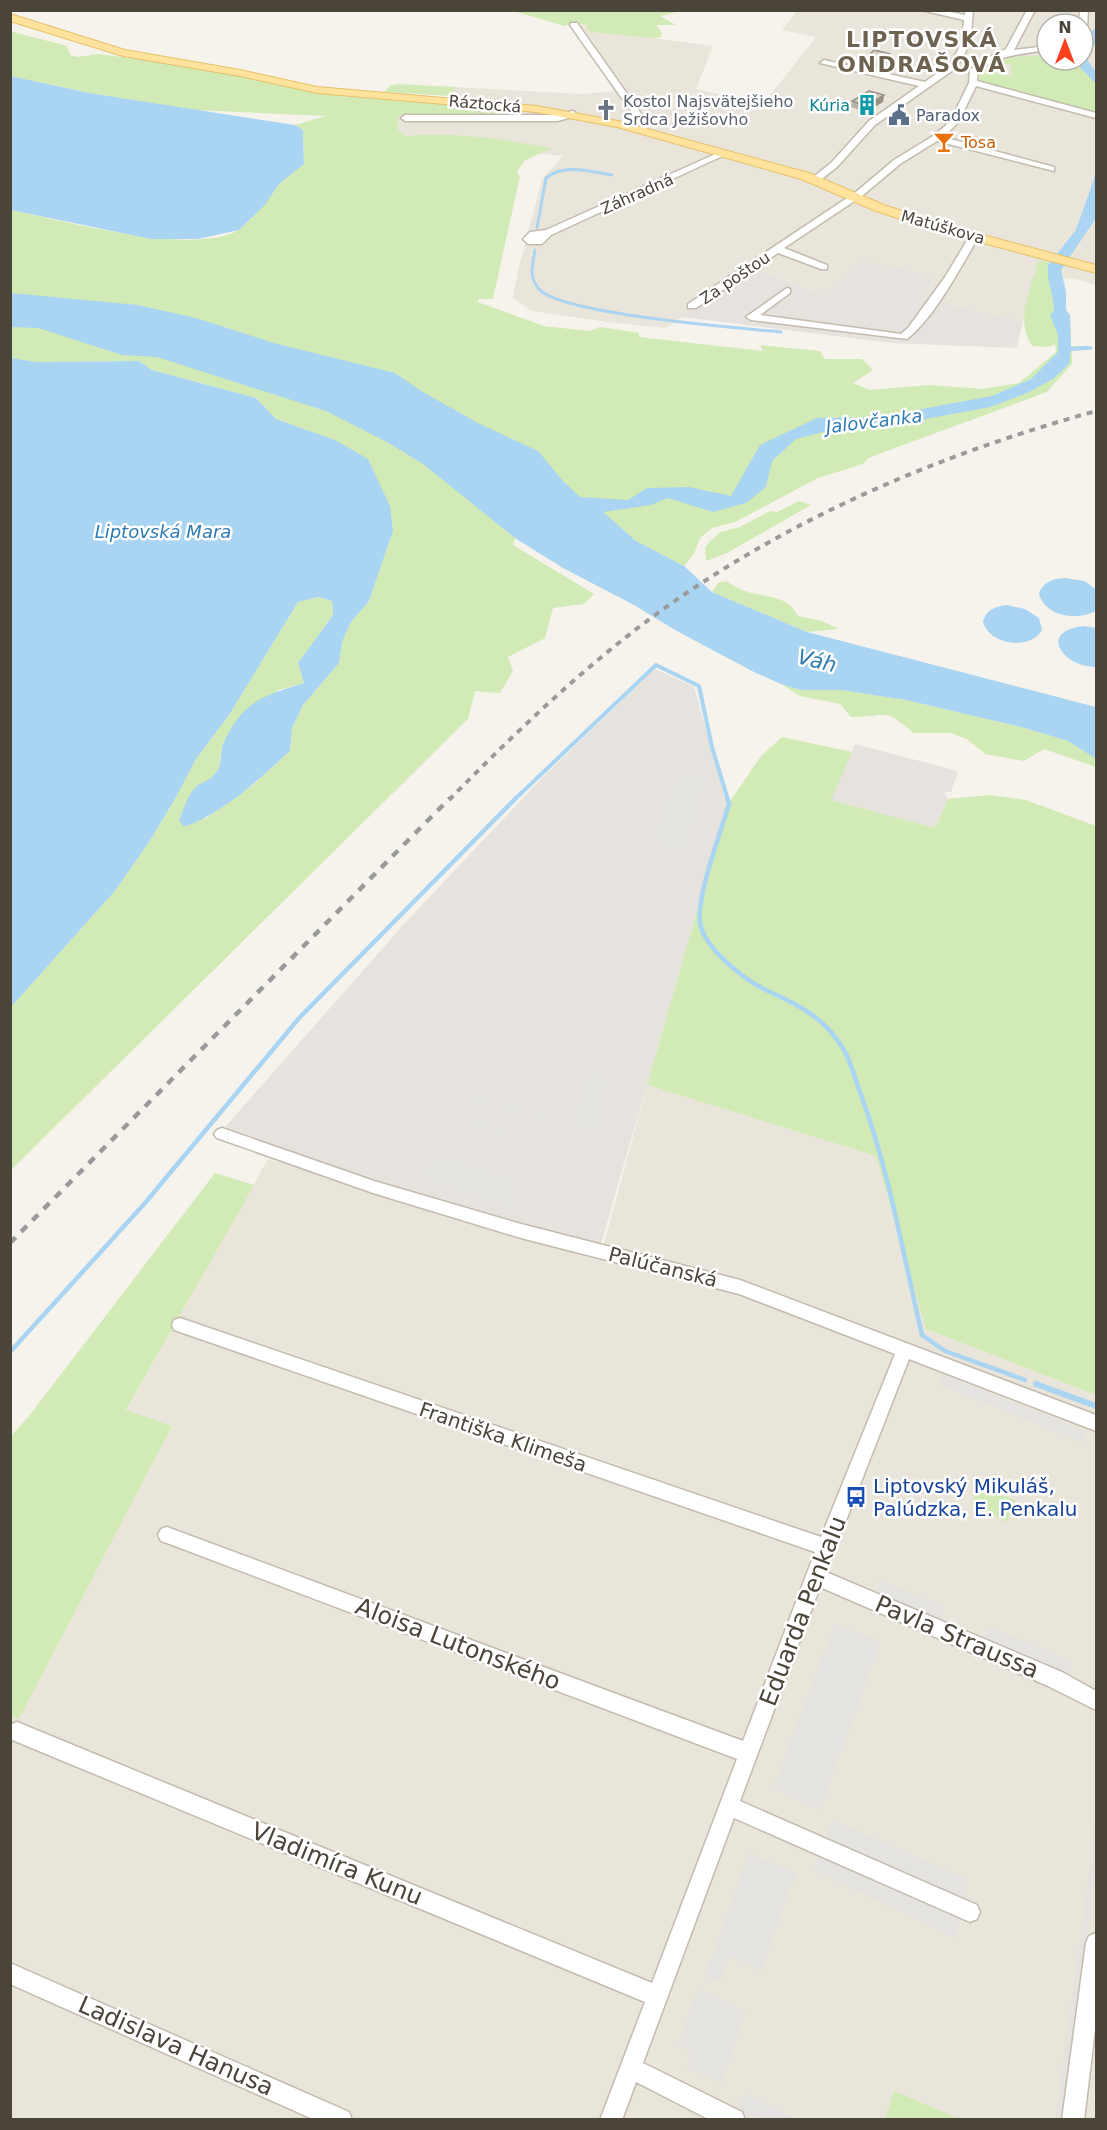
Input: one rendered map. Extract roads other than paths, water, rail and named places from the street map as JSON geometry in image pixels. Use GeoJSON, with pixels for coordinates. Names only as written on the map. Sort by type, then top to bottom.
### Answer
{"type":"FeatureCollection","features":[{"type":"Feature","properties":{"kind":"main road","name":"Ráztocká"},"geometry":{"type":"LineString","coordinates":[[10,17],[96,45],[170,62],[339,93],[464,102],[572,114],[643,130],[794,173]]}},
{"type":"Feature","properties":{"kind":"main road","name":"Matúškova"},"geometry":{"type":"LineString","coordinates":[[794,173],[904,216],[1096,268]]}},
{"type":"Feature","properties":{"kind":"street"},"geometry":{"type":"LineString","coordinates":[[815,180],[832,167],[872,123],[928,85],[953,66],[961,56],[966,44],[969,14],[925,10]]}},
{"type":"Feature","properties":{"kind":"street"},"geometry":{"type":"LineString","coordinates":[[1006,54],[1012,50],[1016,36],[1031,10]]}},
{"type":"Feature","properties":{"kind":"street"},"geometry":{"type":"LineString","coordinates":[[574,25],[644,124],[643,130]]}},
{"type":"Feature","properties":{"kind":"street"},"geometry":{"type":"LineString","coordinates":[[1035,50],[986,60],[974,70],[972,77],[974,83],[1096,116]]}},
{"type":"Feature","properties":{"kind":"street"},"geometry":{"type":"LineString","coordinates":[[961,56],[986,60]]}},
{"type":"Feature","properties":{"kind":"street"},"geometry":{"type":"LineString","coordinates":[[824,63],[928,85]]}},
{"type":"Feature","properties":{"kind":"street"},"geometry":{"type":"LineString","coordinates":[[953,66],[974,70]]}},
{"type":"Feature","properties":{"kind":"street","name":"Za poštou"},"geometry":{"type":"LineString","coordinates":[[692,306],[854,197],[897,162],[936,138],[954,123],[974,83]]}},
{"type":"Feature","properties":{"kind":"street"},"geometry":{"type":"LineString","coordinates":[[405,118],[558,118],[572,114]]}},
{"type":"Feature","properties":{"kind":"street"},"geometry":{"type":"LineString","coordinates":[[936,138],[1051,169]]}},
{"type":"Feature","properties":{"kind":"street","name":"Záhradná"},"geometry":{"type":"LineString","coordinates":[[548,233],[725,153]]}},
{"type":"Feature","properties":{"kind":"street"},"geometry":{"type":"LineString","coordinates":[[794,173],[832,167]]}},
{"type":"Feature","properties":{"kind":"street"},"geometry":{"type":"LineString","coordinates":[[832,167],[834,187]]}},
{"type":"Feature","properties":{"kind":"street"},"geometry":{"type":"LineString","coordinates":[[787,291],[752,317],[903,336],[912,330],[950,277],[974,236]]}},
{"type":"Feature","properties":{"kind":"street","name":"Za poštou"},"geometry":{"type":"LineString","coordinates":[[777,249],[824,267]]}},
{"type":"Feature","properties":{"kind":"street","name":"Palúčanská"},"geometry":{"type":"LineString","coordinates":[[222,1134],[373,1187],[521,1232],[740,1287],[1096,1423]]}},
{"type":"Feature","properties":{"kind":"street","name":"Františka Klimeša"},"geometry":{"type":"LineString","coordinates":[[180,1325],[827,1548]]}},
{"type":"Feature","properties":{"kind":"street","name":"Eduarda Penkalu"},"geometry":{"type":"LineString","coordinates":[[611,2120],[815,1576],[905,1349]]}},
{"type":"Feature","properties":{"kind":"street","name":"Aloisa Lutonského"},"geometry":{"type":"LineString","coordinates":[[167,1535],[748,1753]]}},
{"type":"Feature","properties":{"kind":"street","name":"Pavla Straussa"},"geometry":{"type":"LineString","coordinates":[[815,1576],[1055,1680],[1096,1701]]}},
{"type":"Feature","properties":{"kind":"street","name":"Vladimíra Kunu"},"geometry":{"type":"LineString","coordinates":[[17,1732],[657,1996]]}},
{"type":"Feature","properties":{"kind":"street"},"geometry":{"type":"LineString","coordinates":[[728,1806],[970,1912]]}},
{"type":"Feature","properties":{"kind":"street"},"geometry":{"type":"LineString","coordinates":[[1073,2120],[1092,2018],[1096,1943]]}},
{"type":"Feature","properties":{"kind":"street","name":"Ladislava Hanusa"},"geometry":{"type":"LineString","coordinates":[[10,1973],[341,2120]]}},
{"type":"Feature","properties":{"kind":"street"},"geometry":{"type":"LineString","coordinates":[[630,2068],[734,2120]]}},
{"type":"Feature","properties":{"kind":"water"},"geometry":{"type":"Polygon","coordinates":[[[1095,71],[1096,84],[1085,72],[1095,71]]]}},
{"type":"Feature","properties":{"kind":"water"},"geometry":{"type":"Polygon","coordinates":[[[11,76],[89,93],[295,125],[303,130],[304,164],[279,184],[264,206],[239,230],[198,239],[151,239],[11,210],[11,76]]]}},
{"type":"Feature","properties":{"kind":"water","name":"Váh"},"geometry":{"type":"Polygon","coordinates":[[[1096,173],[1096,218],[1061,270],[1066,292],[1066,310],[1070,315],[1071,349],[1069,364],[1053,379],[1029,392],[990,407],[899,424],[835,429],[796,439],[772,461],[766,487],[746,503],[713,512],[668,498],[651,505],[603,512],[636,541],[684,566],[712,592],[807,632],[1096,707],[1096,759],[1068,741],[1025,728],[906,700],[841,690],[801,690],[781,684],[675,630],[634,605],[563,568],[515,538],[423,464],[387,442],[326,411],[157,357],[122,355],[38,328],[11,327],[11,293],[138,305],[196,318],[274,343],[395,373],[476,422],[538,451],[580,497],[628,500],[647,488],[689,487],[731,496],[760,445],[817,418],[879,417],[992,396],[1031,379],[1058,352],[1058,335],[1050,315],[1054,310],[1048,265],[1076,230],[1096,173]]]}},
{"type":"Feature","properties":{"kind":"water","name":"Liptovská Mara"},"geometry":{"type":"Polygon","coordinates":[[[11,358],[36,362],[139,361],[152,370],[256,398],[276,419],[335,440],[368,459],[390,506],[393,531],[369,601],[351,622],[342,642],[339,663],[303,705],[292,728],[290,751],[240,794],[213,813],[184,827],[179,820],[193,790],[217,771],[223,744],[230,730],[246,709],[276,692],[304,683],[298,663],[333,615],[332,601],[318,597],[298,602],[229,715],[196,759],[149,842],[114,892],[11,1007],[11,358]]]}},
{"type":"Feature","properties":{"kind":"water"},"geometry":{"type":"Polygon","coordinates":[[[1065,578],[1084,581],[1096,589],[1096,611],[1071,616],[1054,612],[1047,607],[1039,593],[1041,589],[1049,581],[1065,578]]]}},
{"type":"Feature","properties":{"kind":"water"},"geometry":{"type":"Polygon","coordinates":[[[1006,605],[1025,609],[1039,618],[1042,630],[1036,637],[1019,643],[1010,642],[1001,640],[986,629],[983,621],[987,614],[992,609],[1006,605]]]}},
{"type":"Feature","properties":{"kind":"water"},"geometry":{"type":"Polygon","coordinates":[[[1085,626],[1096,628],[1096,667],[1073,661],[1065,655],[1058,641],[1062,634],[1070,629],[1085,626]]]}},
{"type":"Feature","properties":{"kind":"waterway"},"geometry":{"type":"LineString","coordinates":[[537,228],[546,178],[553,173],[569,170],[612,175]]}},
{"type":"Feature","properties":{"kind":"waterway"},"geometry":{"type":"LineString","coordinates":[[535,250],[533,280],[539,289],[554,298],[614,313],[781,332]]}},
{"type":"Feature","properties":{"kind":"waterway","name":"Jalovčanka"},"geometry":{"type":"LineString","coordinates":[[1087,348],[1067,349],[1091,348]]}},
{"type":"Feature","properties":{"kind":"waterway"},"geometry":{"type":"LineString","coordinates":[[514,800],[656,665],[699,686],[712,747],[728,800]]}},
{"type":"Feature","properties":{"kind":"waterway"},"geometry":{"type":"LineString","coordinates":[[727,798],[729,804],[702,897],[700,923],[703,933],[728,964],[760,987],[812,1015],[829,1030],[844,1050],[879,1151],[922,1335],[945,1351],[1025,1380]]}},
{"type":"Feature","properties":{"kind":"waterway"},"geometry":{"type":"LineString","coordinates":[[10,1352],[145,1203],[300,1017],[514,800]]}},
{"type":"Feature","properties":{"kind":"waterway"},"geometry":{"type":"LineString","coordinates":[[1036,1384],[1096,1406]]}},
{"type":"Feature","properties":{"kind":"railway"},"geometry":{"type":"LineString","coordinates":[[449,800],[543,709],[617,644],[695,587],[748,554],[860,496],[917,471],[976,449],[1096,411]]}},
{"type":"Feature","properties":{"kind":"railway"},"geometry":{"type":"LineString","coordinates":[[10,1243],[450,798]]}},
{"type":"Feature","properties":{"kind":"place","name":"Kúria"},"geometry":{"type":"Point","coordinates":[867,105]}},
{"type":"Feature","properties":{"kind":"place","name":"Kostol Najsvätejšieho Srdca Ježišovho"},"geometry":{"type":"Point","coordinates":[606,110]}},
{"type":"Feature","properties":{"kind":"place","name":"Paradox"},"geometry":{"type":"Point","coordinates":[899,115]}},
{"type":"Feature","properties":{"kind":"place","name":"Tosa"},"geometry":{"type":"Point","coordinates":[944,142]}},
{"type":"Feature","properties":{"kind":"place","name":"Liptovský Mikuláš, Palúdzka, E. Penkalu"},"geometry":{"type":"Point","coordinates":[856,1497]}},
{"type":"Feature","properties":{"kind":"district","name":"LIPTOVSKÁ ONDRAŠOVÁ"},"geometry":{"type":"Point","coordinates":[922,52]}}]}
